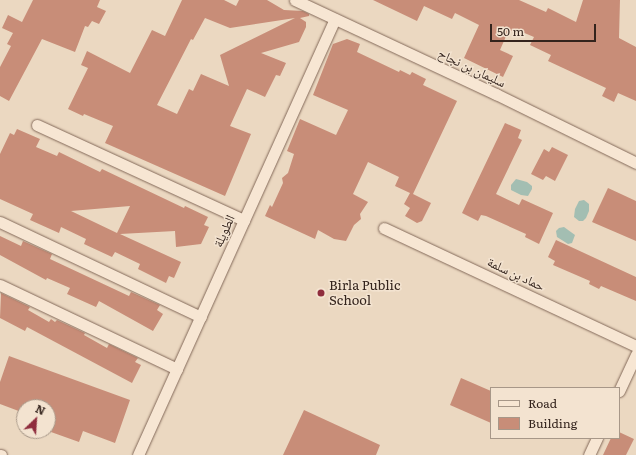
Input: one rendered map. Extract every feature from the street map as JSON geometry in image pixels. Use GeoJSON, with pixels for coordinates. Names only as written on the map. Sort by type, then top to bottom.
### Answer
{"type":"FeatureCollection","features":[{"type":"Feature","properties":{"kind":"street","name":"سليمان بن نجاح"},"geometry":{"type":"LineString","coordinates":[[295,0],[636,163]]}},
{"type":"Feature","properties":{"kind":"street","name":"الطويلة"},"geometry":{"type":"LineString","coordinates":[[138,455],[335,19]]}},
{"type":"Feature","properties":{"kind":"street"},"geometry":{"type":"LineString","coordinates":[[37,125],[244,220]]}},
{"type":"Feature","properties":{"kind":"street"},"geometry":{"type":"LineString","coordinates":[[0,222],[201,317]]}},
{"type":"Feature","properties":{"kind":"street","name":"حماد بن سلمة"},"geometry":{"type":"LineString","coordinates":[[384,228],[636,346]]}},
{"type":"Feature","properties":{"kind":"street"},"geometry":{"type":"LineString","coordinates":[[0,285],[177,369]]}},
{"type":"Feature","properties":{"kind":"street"},"geometry":{"type":"LineString","coordinates":[[620,389],[636,355]]}},
{"type":"Feature","properties":{"kind":"street"},"geometry":{"type":"LineString","coordinates":[[589,455],[597,439]]}},
{"type":"Feature","properties":{"kind":"shaded area"},"geometry":{"type":"Polygon","coordinates":[[[516,179],[527,182],[532,186],[528,196],[521,195],[511,190],[511,185],[516,179]]]}},
{"type":"Feature","properties":{"kind":"shaded area"},"geometry":{"type":"Polygon","coordinates":[[[584,200],[589,204],[589,211],[583,221],[579,221],[574,217],[575,209],[579,201],[584,200]]]}},
{"type":"Feature","properties":{"kind":"shaded area"},"geometry":{"type":"Polygon","coordinates":[[[564,227],[575,235],[572,243],[568,244],[557,237],[556,231],[559,228],[564,227]]]}},
{"type":"Feature","properties":{"kind":"building"},"geometry":{"type":"Polygon","coordinates":[[[33,0],[100,0],[97,7],[106,11],[99,24],[92,21],[88,27],[85,26],[75,52],[42,39],[9,101],[0,96],[0,67],[11,46],[7,44],[13,33],[2,28],[8,15],[22,22],[33,0]]]}},
{"type":"Feature","properties":{"kind":"building"},"geometry":{"type":"Polygon","coordinates":[[[182,0],[224,0],[236,6],[239,0],[267,0],[284,10],[303,11],[309,14],[309,16],[300,18],[306,22],[306,27],[299,42],[261,53],[286,63],[280,76],[276,75],[265,97],[247,89],[230,126],[251,134],[225,196],[105,143],[113,126],[84,114],[83,116],[68,109],[88,68],[81,65],[87,51],[130,73],[152,30],[165,36],[182,0]],[[205,18],[193,40],[191,39],[157,105],[177,114],[189,89],[193,91],[201,74],[229,86],[220,55],[295,18],[230,28],[205,18]]]}},
{"type":"Feature","properties":{"kind":"building"},"geometry":{"type":"Polygon","coordinates":[[[373,0],[519,0],[546,12],[548,8],[576,22],[583,0],[620,0],[619,38],[636,47],[636,101],[618,93],[614,102],[602,96],[606,88],[548,61],[551,55],[530,45],[534,37],[515,29],[507,34],[500,50],[513,56],[503,77],[464,58],[479,25],[455,13],[452,19],[424,6],[417,21],[373,0]]]}},
{"type":"Feature","properties":{"kind":"building"},"geometry":{"type":"Polygon","coordinates":[[[347,39],[360,44],[357,52],[399,72],[400,70],[410,75],[412,72],[426,79],[423,85],[457,101],[413,194],[431,203],[422,221],[417,223],[405,216],[410,208],[404,204],[410,193],[395,186],[399,177],[368,162],[353,194],[368,202],[360,214],[361,219],[354,225],[346,241],[334,239],[318,230],[315,239],[265,216],[270,205],[272,207],[283,183],[282,178],[288,173],[294,154],[287,151],[300,119],[336,135],[348,110],[313,95],[333,44],[347,39]]]}},
{"type":"Feature","properties":{"kind":"building"},"geometry":{"type":"Polygon","coordinates":[[[505,123],[521,130],[518,138],[522,140],[496,194],[519,205],[522,199],[553,213],[539,244],[525,237],[526,234],[486,216],[481,215],[478,221],[462,213],[505,123]]]}},
{"type":"Feature","properties":{"kind":"building"},"geometry":{"type":"Polygon","coordinates":[[[17,129],[40,139],[36,147],[57,156],[59,152],[100,172],[102,169],[184,208],[185,206],[208,217],[204,225],[209,227],[201,244],[176,247],[175,231],[120,234],[181,262],[174,278],[169,276],[166,283],[138,269],[140,264],[115,252],[112,257],[84,244],[86,239],[61,227],[59,233],[30,220],[33,214],[0,199],[0,154],[10,133],[14,135],[17,129]],[[130,206],[71,211],[117,233],[130,206]]]}},
{"type":"Feature","properties":{"kind":"building"},"geometry":{"type":"Polygon","coordinates":[[[552,147],[568,155],[555,181],[546,176],[543,180],[531,174],[544,149],[549,152],[552,147]]]}},
{"type":"Feature","properties":{"kind":"building"},"geometry":{"type":"Polygon","coordinates":[[[608,188],[636,201],[636,241],[592,222],[608,188]]]}},
{"type":"Feature","properties":{"kind":"building"},"geometry":{"type":"Polygon","coordinates":[[[0,236],[21,246],[23,241],[52,254],[50,259],[129,296],[131,292],[160,305],[157,310],[163,314],[153,331],[99,301],[96,307],[67,294],[70,288],[47,278],[46,280],[0,255],[0,236]]]}},
{"type":"Feature","properties":{"kind":"building"},"geometry":{"type":"Polygon","coordinates":[[[556,240],[636,277],[636,301],[601,286],[599,289],[589,284],[590,281],[553,265],[555,261],[548,257],[556,240]]]}},
{"type":"Feature","properties":{"kind":"building"},"geometry":{"type":"Polygon","coordinates":[[[1,293],[30,307],[28,310],[49,322],[51,319],[55,322],[57,320],[85,333],[84,335],[107,348],[109,344],[138,358],[135,362],[141,365],[132,383],[27,327],[25,331],[0,318],[1,293]]]}},
{"type":"Feature","properties":{"kind":"building"},"geometry":{"type":"Polygon","coordinates":[[[9,356],[130,400],[115,443],[83,431],[79,442],[56,434],[56,399],[16,399],[16,410],[0,404],[0,382],[9,356]]]}},
{"type":"Feature","properties":{"kind":"building"},"geometry":{"type":"Polygon","coordinates":[[[461,378],[490,391],[490,423],[450,405],[461,378]]]}},
{"type":"Feature","properties":{"kind":"building"},"geometry":{"type":"Polygon","coordinates":[[[304,410],[380,445],[376,455],[283,455],[304,410]]]}},
{"type":"Feature","properties":{"kind":"building"},"geometry":{"type":"Polygon","coordinates":[[[620,432],[634,439],[626,455],[603,455],[611,439],[620,439],[620,432]]]}},
{"type":"Feature","properties":{"kind":"place","name":"Birla Public School"},"geometry":{"type":"Point","coordinates":[321,293]}}]}
